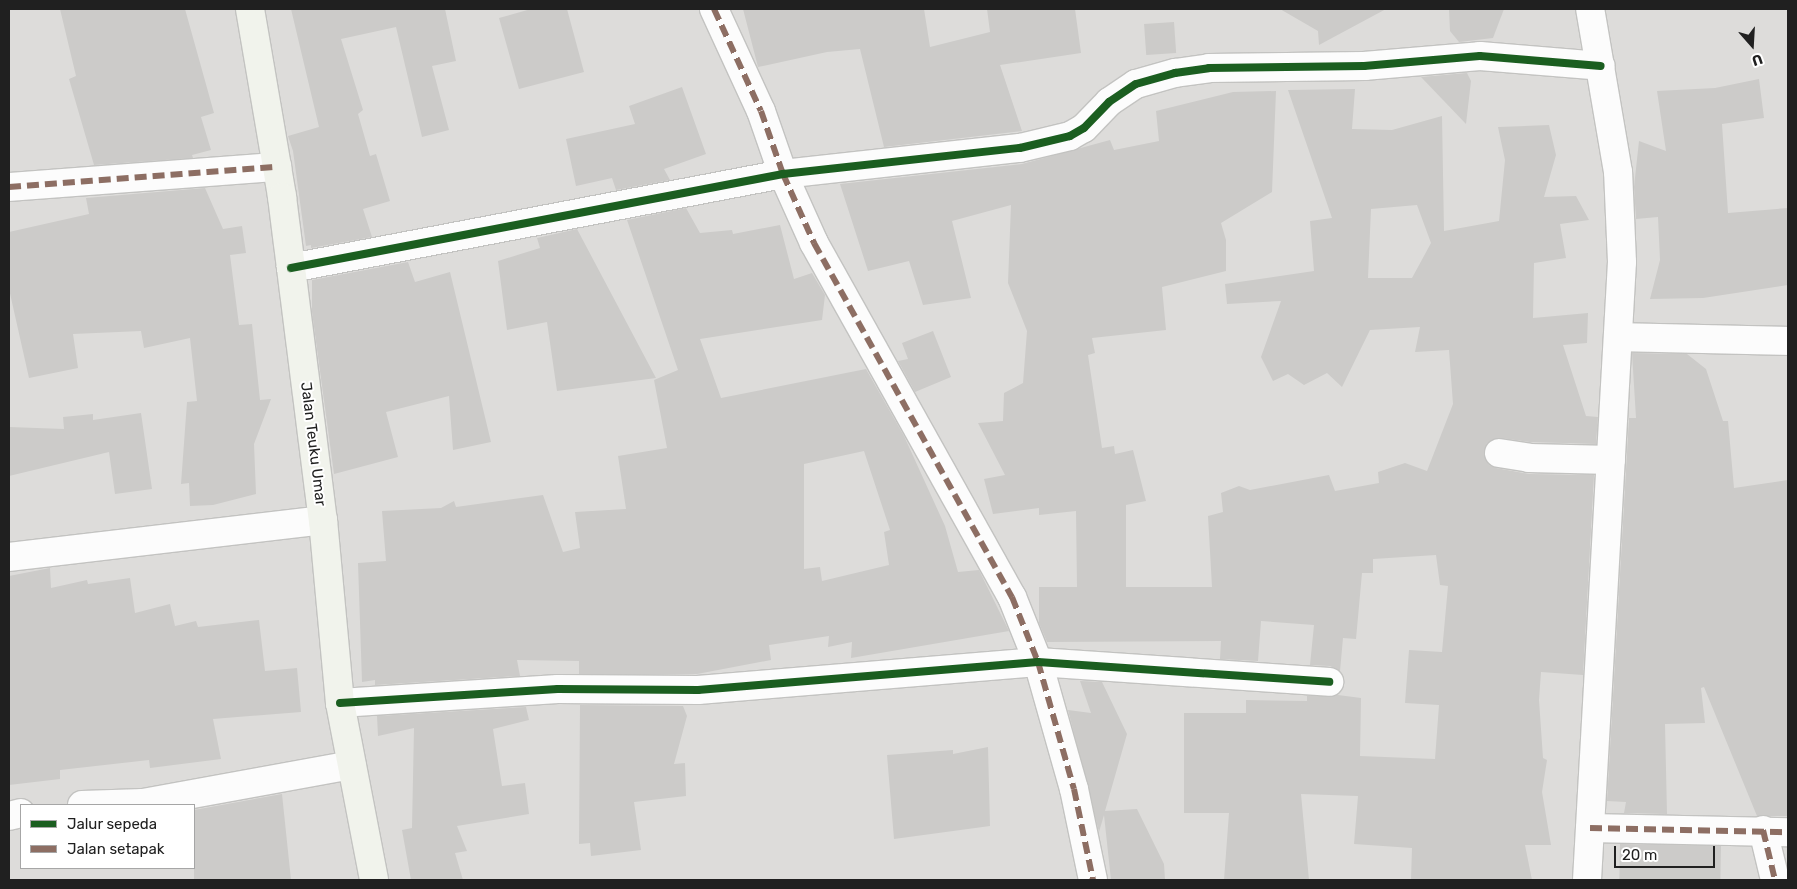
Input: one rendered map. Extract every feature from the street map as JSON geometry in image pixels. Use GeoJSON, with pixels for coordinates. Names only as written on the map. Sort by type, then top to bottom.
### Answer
{"type":"FeatureCollection","features":[{"type":"Feature","properties":{"kind":"main road","name":"Jalan Teuku Umar"},"geometry":{"type":"LineString","coordinates":[[250,9],[277,167],[291,268],[323,520],[340,703],[374,880]]}},
{"type":"Feature","properties":{"kind":"street"},"geometry":{"type":"LineString","coordinates":[[714,9],[761,110],[783,174],[814,243],[1012,597],[1038,662],[1074,789],[1093,880]]}},
{"type":"Feature","properties":{"kind":"street"},"geometry":{"type":"LineString","coordinates":[[1587,880],[1622,262],[1618,172],[1590,9]]}},
{"type":"Feature","properties":{"kind":"street"},"geometry":{"type":"LineString","coordinates":[[291,268],[783,174],[1020,148],[1070,136],[1084,128],[1109,102],[1136,84],[1175,73],[1209,68],[1364,66],[1480,56],[1601,66]]}},
{"type":"Feature","properties":{"kind":"street"},"geometry":{"type":"LineString","coordinates":[[9,187],[277,167]]}},
{"type":"Feature","properties":{"kind":"street"},"geometry":{"type":"LineString","coordinates":[[1618,337],[1788,341]]}},
{"type":"Feature","properties":{"kind":"street"},"geometry":{"type":"LineString","coordinates":[[1499,453],[1530,458],[1610,460]]}},
{"type":"Feature","properties":{"kind":"street"},"geometry":{"type":"LineString","coordinates":[[9,557],[323,520]]}},
{"type":"Feature","properties":{"kind":"street"},"geometry":{"type":"LineString","coordinates":[[340,703],[558,689],[698,690],[1038,662],[1329,682]]}},
{"type":"Feature","properties":{"kind":"street"},"geometry":{"type":"LineString","coordinates":[[112,804],[142,803],[352,765]]}},
{"type":"Feature","properties":{"kind":"street"},"geometry":{"type":"LineString","coordinates":[[1590,828],[1776,831],[1775,880]]}},
{"type":"Feature","properties":{"kind":"shaded area"},"geometry":{"type":"Polygon","coordinates":[[[9,9],[1788,9],[1788,880],[9,880],[9,9]]]}},
{"type":"Feature","properties":{"kind":"building"},"geometry":{"type":"Polygon","coordinates":[[[60,9],[185,9],[214,113],[201,117],[211,150],[192,155],[193,158],[94,165],[69,79],[76,76],[60,9]]]}},
{"type":"Feature","properties":{"kind":"building"},"geometry":{"type":"Polygon","coordinates":[[[291,9],[445,9],[456,61],[432,66],[449,130],[422,137],[396,27],[341,39],[363,110],[358,114],[370,156],[376,154],[390,201],[363,209],[372,237],[311,248],[311,245],[306,246],[293,151],[288,136],[319,127],[291,9]]]}},
{"type":"Feature","properties":{"kind":"building"},"geometry":{"type":"Polygon","coordinates":[[[531,9],[567,9],[584,72],[519,89],[499,18],[531,9]]]}},
{"type":"Feature","properties":{"kind":"building"},"geometry":{"type":"Polygon","coordinates":[[[743,9],[924,9],[930,47],[990,32],[987,9],[1075,9],[1081,53],[1000,65],[1022,131],[884,147],[860,49],[827,52],[758,67],[743,9]]]}},
{"type":"Feature","properties":{"kind":"building"},"geometry":{"type":"Polygon","coordinates":[[[1280,9],[1386,9],[1319,45],[1318,31],[1280,9]]]}},
{"type":"Feature","properties":{"kind":"building"},"geometry":{"type":"Polygon","coordinates":[[[1449,9],[1504,9],[1493,38],[1459,42],[1450,31],[1449,9]]]}},
{"type":"Feature","properties":{"kind":"building"},"geometry":{"type":"Polygon","coordinates":[[[1174,22],[1176,53],[1146,55],[1144,24],[1174,22]]]}},
{"type":"Feature","properties":{"kind":"building"},"geometry":{"type":"Polygon","coordinates":[[[1467,73],[1471,81],[1466,124],[1421,77],[1467,73]]]}},
{"type":"Feature","properties":{"kind":"building"},"geometry":{"type":"Polygon","coordinates":[[[1759,79],[1764,118],[1722,124],[1728,213],[1788,208],[1788,285],[1703,298],[1650,299],[1660,260],[1658,217],[1636,219],[1634,187],[1639,141],[1666,151],[1657,91],[1715,88],[1759,79]]]}},
{"type":"Feature","properties":{"kind":"building"},"geometry":{"type":"Polygon","coordinates":[[[682,87],[706,154],[664,169],[670,180],[616,190],[612,178],[576,186],[566,139],[635,124],[629,106],[682,87]]]}},
{"type":"Feature","properties":{"kind":"building"},"geometry":{"type":"Polygon","coordinates":[[[1355,89],[1352,129],[1392,130],[1442,116],[1444,231],[1499,221],[1505,160],[1498,127],[1549,125],[1556,155],[1544,197],[1576,196],[1589,220],[1560,224],[1566,258],[1534,263],[1533,318],[1588,313],[1587,343],[1563,345],[1586,416],[1598,417],[1596,444],[1530,442],[1501,438],[1487,443],[1484,451],[1489,465],[1496,468],[1529,474],[1594,475],[1583,675],[1541,672],[1539,700],[1543,758],[1547,760],[1542,792],[1551,845],[1525,845],[1532,880],[1411,880],[1412,848],[1354,844],[1358,796],[1301,794],[1309,880],[1224,880],[1229,813],[1184,813],[1184,713],[1246,713],[1246,700],[1307,701],[1307,696],[1338,695],[1361,698],[1360,756],[1435,759],[1439,705],[1405,703],[1409,650],[1442,652],[1448,586],[1440,585],[1436,555],[1373,559],[1373,573],[1362,573],[1356,639],[1343,638],[1340,671],[1330,666],[1310,665],[1314,625],[1261,621],[1258,661],[1220,659],[1221,641],[1047,642],[1039,623],[1039,587],[1077,587],[1076,511],[1039,515],[1039,508],[993,514],[984,479],[1005,475],[978,423],[1003,421],[1004,393],[1023,383],[1027,331],[1008,283],[1011,205],[952,221],[971,298],[923,305],[909,261],[868,271],[840,184],[1022,164],[1110,140],[1114,150],[1159,141],[1156,111],[1233,92],[1276,91],[1272,192],[1221,223],[1226,240],[1226,271],[1162,287],[1166,330],[1092,338],[1095,353],[1088,355],[1102,448],[1114,446],[1115,454],[1133,450],[1146,501],[1126,505],[1126,587],[1212,587],[1208,516],[1223,512],[1221,493],[1239,486],[1250,490],[1329,475],[1335,491],[1379,483],[1378,472],[1405,463],[1427,471],[1453,404],[1449,350],[1415,352],[1420,327],[1370,330],[1342,387],[1327,373],[1304,385],[1288,374],[1273,381],[1261,357],[1281,301],[1227,304],[1225,284],[1314,271],[1310,221],[1332,218],[1288,90],[1355,89]],[[1417,205],[1371,209],[1368,278],[1412,278],[1431,243],[1417,205]]]}},
{"type":"Feature","properties":{"kind":"building"},"geometry":{"type":"Polygon","coordinates":[[[205,188],[223,229],[242,226],[246,253],[230,255],[239,325],[252,324],[260,400],[271,399],[254,444],[256,494],[213,505],[190,506],[189,483],[181,484],[187,402],[197,401],[190,338],[144,348],[141,331],[73,334],[78,368],[29,378],[9,289],[9,232],[89,214],[86,198],[205,188]]]}},
{"type":"Feature","properties":{"kind":"building"},"geometry":{"type":"Polygon","coordinates":[[[686,208],[700,233],[732,230],[733,234],[780,225],[794,279],[812,273],[825,295],[822,320],[700,339],[721,398],[866,369],[904,436],[945,526],[958,572],[979,570],[1009,631],[851,658],[852,642],[828,647],[829,636],[769,645],[771,660],[697,674],[579,674],[579,661],[517,660],[520,676],[375,685],[375,680],[362,682],[358,563],[386,561],[382,511],[441,508],[454,501],[456,507],[543,495],[563,552],[580,548],[575,512],[626,509],[618,456],[667,448],[654,380],[678,370],[627,220],[686,208]],[[864,451],[804,464],[804,569],[820,567],[822,581],[889,565],[884,532],[890,530],[864,451]]]}},
{"type":"Feature","properties":{"kind":"building"},"geometry":{"type":"Polygon","coordinates":[[[577,229],[656,378],[557,391],[547,322],[507,330],[498,261],[540,248],[537,238],[577,229]]]}},
{"type":"Feature","properties":{"kind":"building"},"geometry":{"type":"Polygon","coordinates":[[[408,262],[415,282],[450,272],[491,442],[453,450],[449,396],[386,412],[398,457],[334,474],[312,312],[312,280],[408,262]]]}},
{"type":"Feature","properties":{"kind":"building"},"geometry":{"type":"Polygon","coordinates":[[[933,331],[951,377],[915,392],[898,361],[908,359],[902,343],[933,331]]]}},
{"type":"Feature","properties":{"kind":"building"},"geometry":{"type":"Polygon","coordinates":[[[1632,353],[1687,354],[1706,369],[1723,421],[1728,421],[1734,488],[1788,480],[1788,816],[1757,816],[1704,687],[1701,688],[1705,723],[1665,724],[1667,814],[1624,813],[1626,802],[1607,801],[1629,418],[1636,418],[1632,353]]]}},
{"type":"Feature","properties":{"kind":"building"},"geometry":{"type":"Polygon","coordinates":[[[141,413],[152,489],[115,494],[109,452],[9,476],[9,427],[64,429],[63,417],[93,414],[93,420],[141,413]]]}},
{"type":"Feature","properties":{"kind":"building"},"geometry":{"type":"Polygon","coordinates":[[[50,568],[51,588],[87,580],[88,584],[130,578],[135,613],[170,604],[175,626],[196,621],[198,627],[259,620],[265,671],[297,668],[301,712],[213,719],[221,759],[150,768],[149,760],[60,770],[60,779],[9,785],[9,576],[50,568]]]}},
{"type":"Feature","properties":{"kind":"building"},"geometry":{"type":"Polygon","coordinates":[[[1080,681],[1102,682],[1127,734],[1105,811],[1137,809],[1164,864],[1165,880],[1111,880],[1104,815],[1099,832],[1068,710],[1091,713],[1080,681]]]}},
{"type":"Feature","properties":{"kind":"building"},"geometry":{"type":"Polygon","coordinates":[[[580,705],[683,706],[687,716],[674,764],[685,763],[686,796],[634,802],[641,850],[591,856],[590,843],[579,844],[580,705]]]}},
{"type":"Feature","properties":{"kind":"building"},"geometry":{"type":"Polygon","coordinates":[[[526,707],[529,720],[493,729],[502,786],[525,783],[529,814],[457,826],[467,851],[455,853],[463,880],[411,880],[402,830],[412,828],[414,728],[378,736],[377,716],[526,707]]]}},
{"type":"Feature","properties":{"kind":"building"},"geometry":{"type":"Polygon","coordinates":[[[988,747],[990,826],[894,839],[887,755],[953,750],[953,754],[988,747]]]}},
{"type":"Feature","properties":{"kind":"building"},"geometry":{"type":"Polygon","coordinates":[[[282,794],[291,880],[194,880],[195,810],[282,794]]]}},
{"type":"Feature","properties":{"kind":"building"},"geometry":{"type":"Polygon","coordinates":[[[1620,844],[1721,846],[1720,880],[1619,880],[1620,844]]]}},
{"type":"Feature","properties":{"kind":"marked path"},"geometry":{"type":"LineString","coordinates":[[714,9],[761,111],[783,174],[814,243],[1012,597],[1038,662],[1074,789],[1093,880]]}},
{"type":"Feature","properties":{"kind":"marked path"},"geometry":{"type":"LineString","coordinates":[[9,187],[277,167]]}},
{"type":"Feature","properties":{"kind":"marked path"},"geometry":{"type":"LineString","coordinates":[[1590,828],[1788,832]]}},
{"type":"Feature","properties":{"kind":"marked path"},"geometry":{"type":"LineString","coordinates":[[1763,830],[1775,880]]}},
{"type":"Feature","properties":{"kind":"cycle path"},"geometry":{"type":"LineString","coordinates":[[291,268],[783,174],[1020,148],[1070,136],[1084,128],[1109,102],[1136,84],[1175,73],[1209,68],[1364,66],[1480,56],[1601,66]]}},
{"type":"Feature","properties":{"kind":"cycle path"},"geometry":{"type":"LineString","coordinates":[[340,703],[558,689],[698,690],[1038,662],[1329,682]]}}]}
